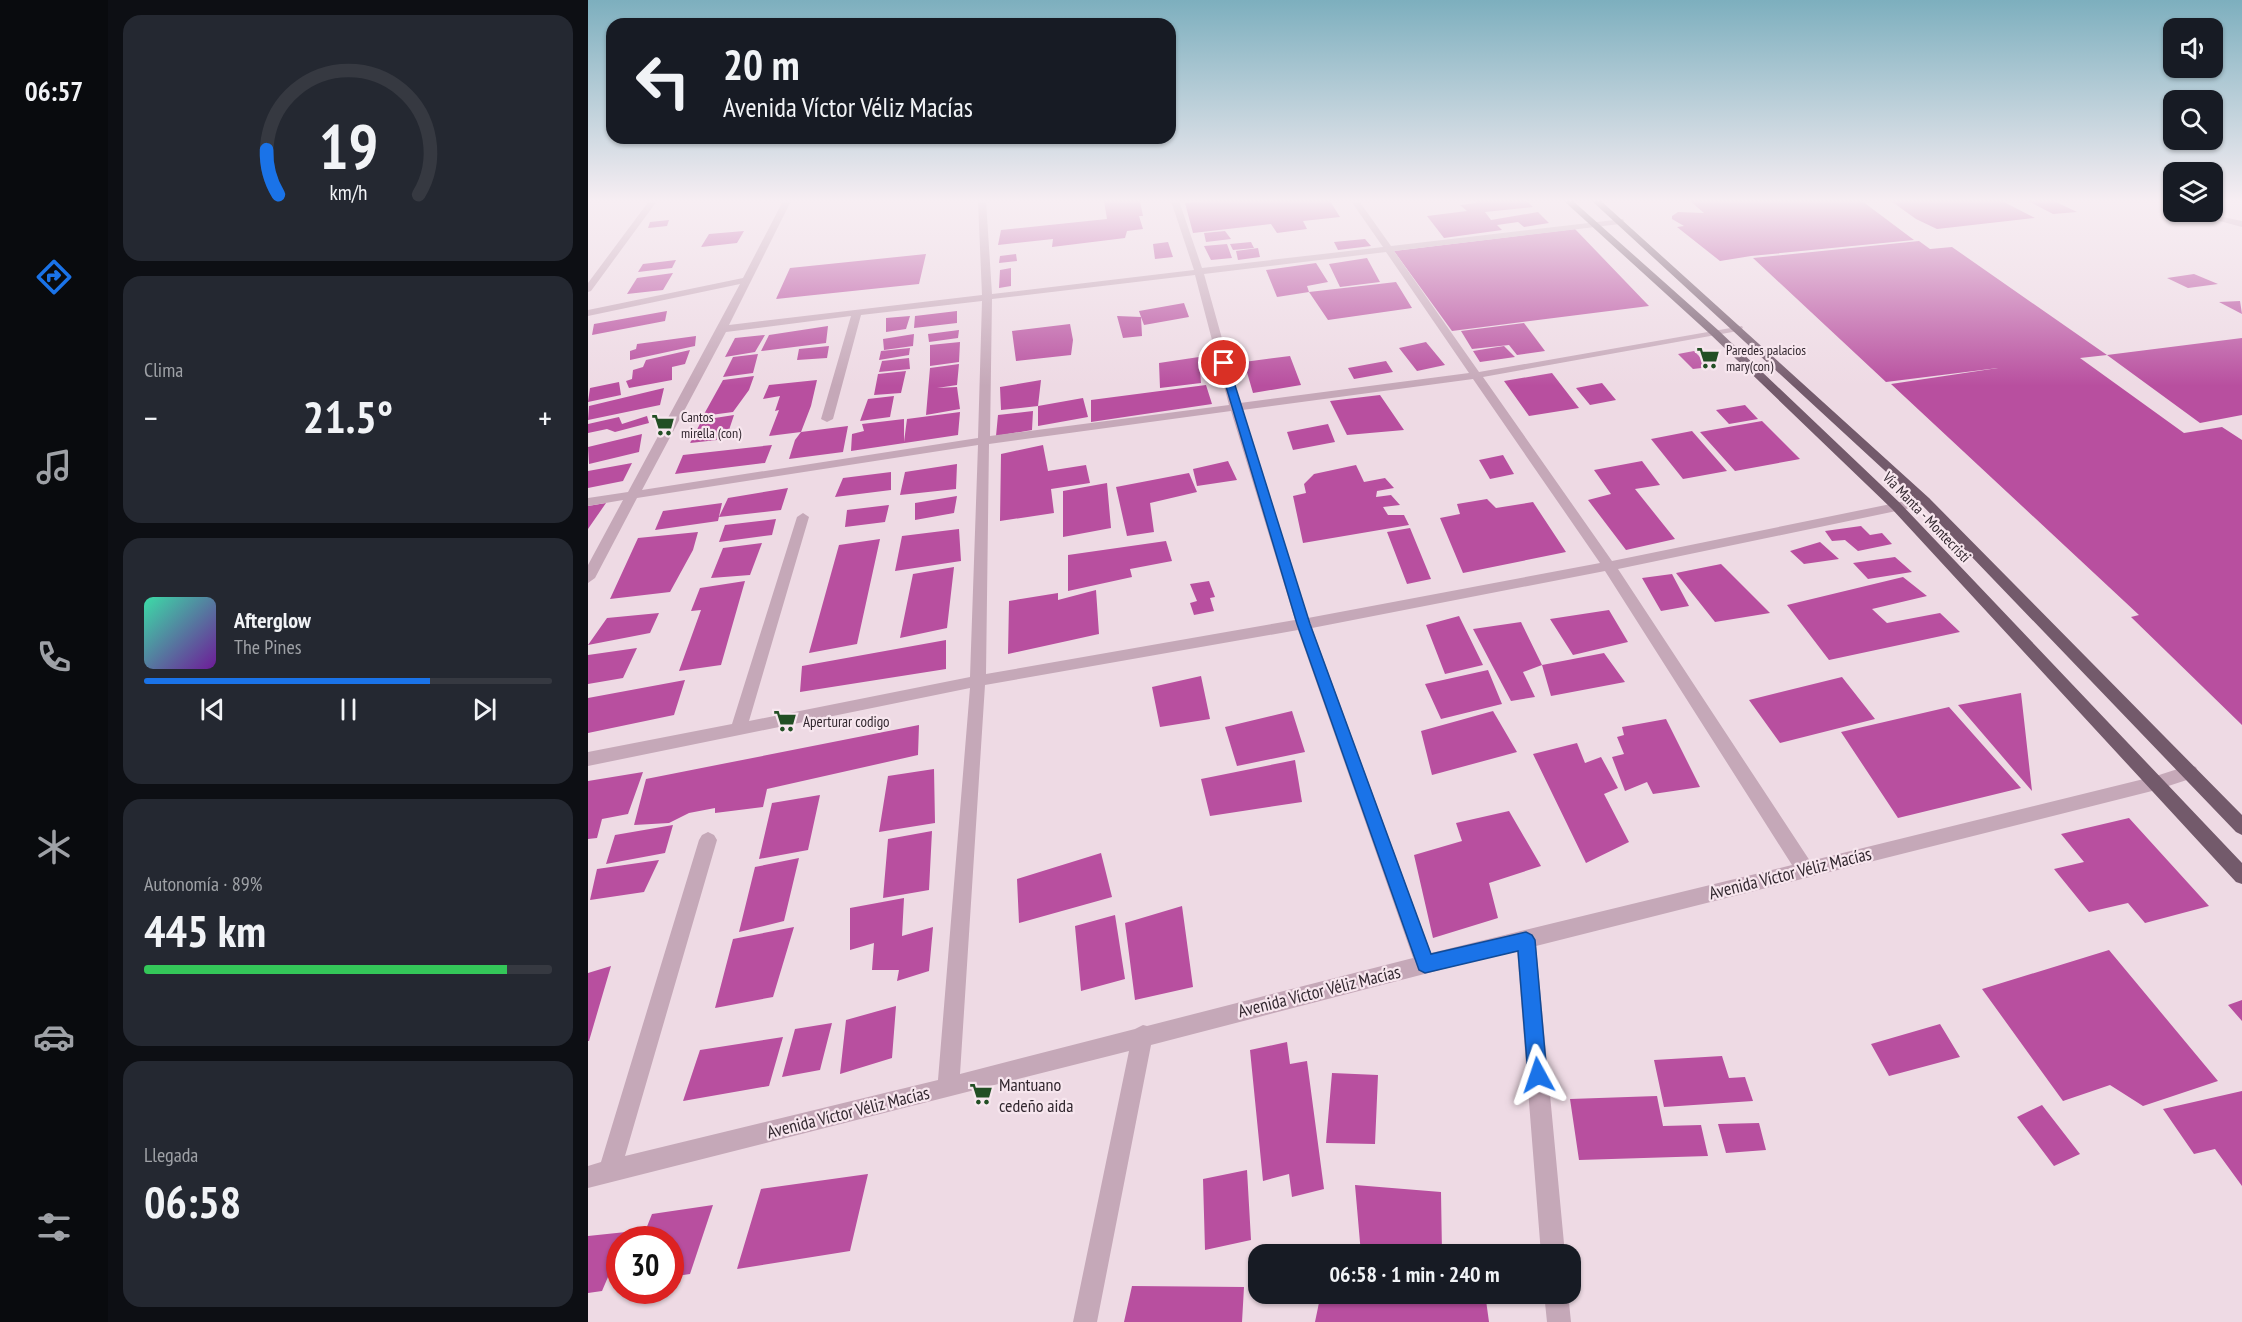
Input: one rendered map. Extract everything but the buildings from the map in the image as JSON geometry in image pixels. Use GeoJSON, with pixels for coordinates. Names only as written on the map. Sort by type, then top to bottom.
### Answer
{"type":"FeatureCollection","features":[{"type":"Feature","properties":{"kind":"main road","name":"Vía Manta - Montecristi"},"geometry":{"type":"LineString","coordinates":[[1637,263],[1714,332],[1896,506],[2242,876]]}},
{"type":"Feature","properties":{"kind":"main road","name":"Vía Manta - Montecristi"},"geometry":{"type":"LineString","coordinates":[[1666,263],[1925,501],[2242,827]]}},
{"type":"Feature","properties":{"kind":"street"},"geometry":{"type":"LineString","coordinates":[[588,289],[607,263]]}},
{"type":"Feature","properties":{"kind":"street"},"geometry":{"type":"LineString","coordinates":[[588,578],[756,263]]}},
{"type":"Feature","properties":{"kind":"street"},"geometry":{"type":"LineString","coordinates":[[948,1088],[978,681],[987,298],[985,263]]}},
{"type":"Feature","properties":{"kind":"street"},"geometry":{"type":"LineString","coordinates":[[1196,263],[1236,409],[1303,624],[1425,964]]}},
{"type":"Feature","properties":{"kind":"street"},"geometry":{"type":"LineString","coordinates":[[722,329],[1272,263]]}},
{"type":"Feature","properties":{"kind":"street"},"geometry":{"type":"LineString","coordinates":[[1398,263],[1609,566],[1805,869]]}},
{"type":"Feature","properties":{"kind":"street"},"geometry":{"type":"LineString","coordinates":[[588,313],[747,280]]}},
{"type":"Feature","properties":{"kind":"street"},"geometry":{"type":"LineString","coordinates":[[826,419],[857,313]]}},
{"type":"Feature","properties":{"kind":"street"},"geometry":{"type":"LineString","coordinates":[[588,502],[634,493],[982,441],[1478,375],[1738,328]]}},
{"type":"Feature","properties":{"kind":"street"},"geometry":{"type":"LineString","coordinates":[[588,759],[978,681],[1303,624],[1609,566],[1925,501]]}},
{"type":"Feature","properties":{"kind":"street"},"geometry":{"type":"LineString","coordinates":[[738,729],[803,517]]}},
{"type":"Feature","properties":{"kind":"street","name":"Avenida Víctor Véliz Macías"},"geometry":{"type":"LineString","coordinates":[[588,1177],[948,1088],[1143,1035],[1425,964],[2156,783],[2190,772]]}},
{"type":"Feature","properties":{"kind":"street"},"geometry":{"type":"LineString","coordinates":[[610,1170],[708,840]]}},
{"type":"Feature","properties":{"kind":"street"},"geometry":{"type":"LineString","coordinates":[[1526,940],[1552,1244]]}},
{"type":"Feature","properties":{"kind":"street"},"geometry":{"type":"LineString","coordinates":[[1085,1322],[1143,1035]]}},
{"type":"Feature","properties":{"kind":"street"},"geometry":{"type":"LineString","coordinates":[[1557,1304],[1559,1322]]}},
{"type":"Feature","properties":{"kind":"place","name":"Paredes palacios mary(con)"},"geometry":{"type":"Point","coordinates":[1708,358]}},
{"type":"Feature","properties":{"kind":"place","name":"Cantos mirella (con)"},"geometry":{"type":"Point","coordinates":[663,425]}},
{"type":"Feature","properties":{"kind":"place","name":"Aperturar codigo"},"geometry":{"type":"Point","coordinates":[785,721]}},
{"type":"Feature","properties":{"kind":"place","name":"Mantuano cedeño aida"},"geometry":{"type":"Point","coordinates":[981,1094]}},
{"type":"Feature","properties":{"kind":"route"},"geometry":{"type":"LineString","coordinates":[[1224,363],[1236,409],[1303,624],[1425,964],[1526,940],[1538,1075]]}}]}
